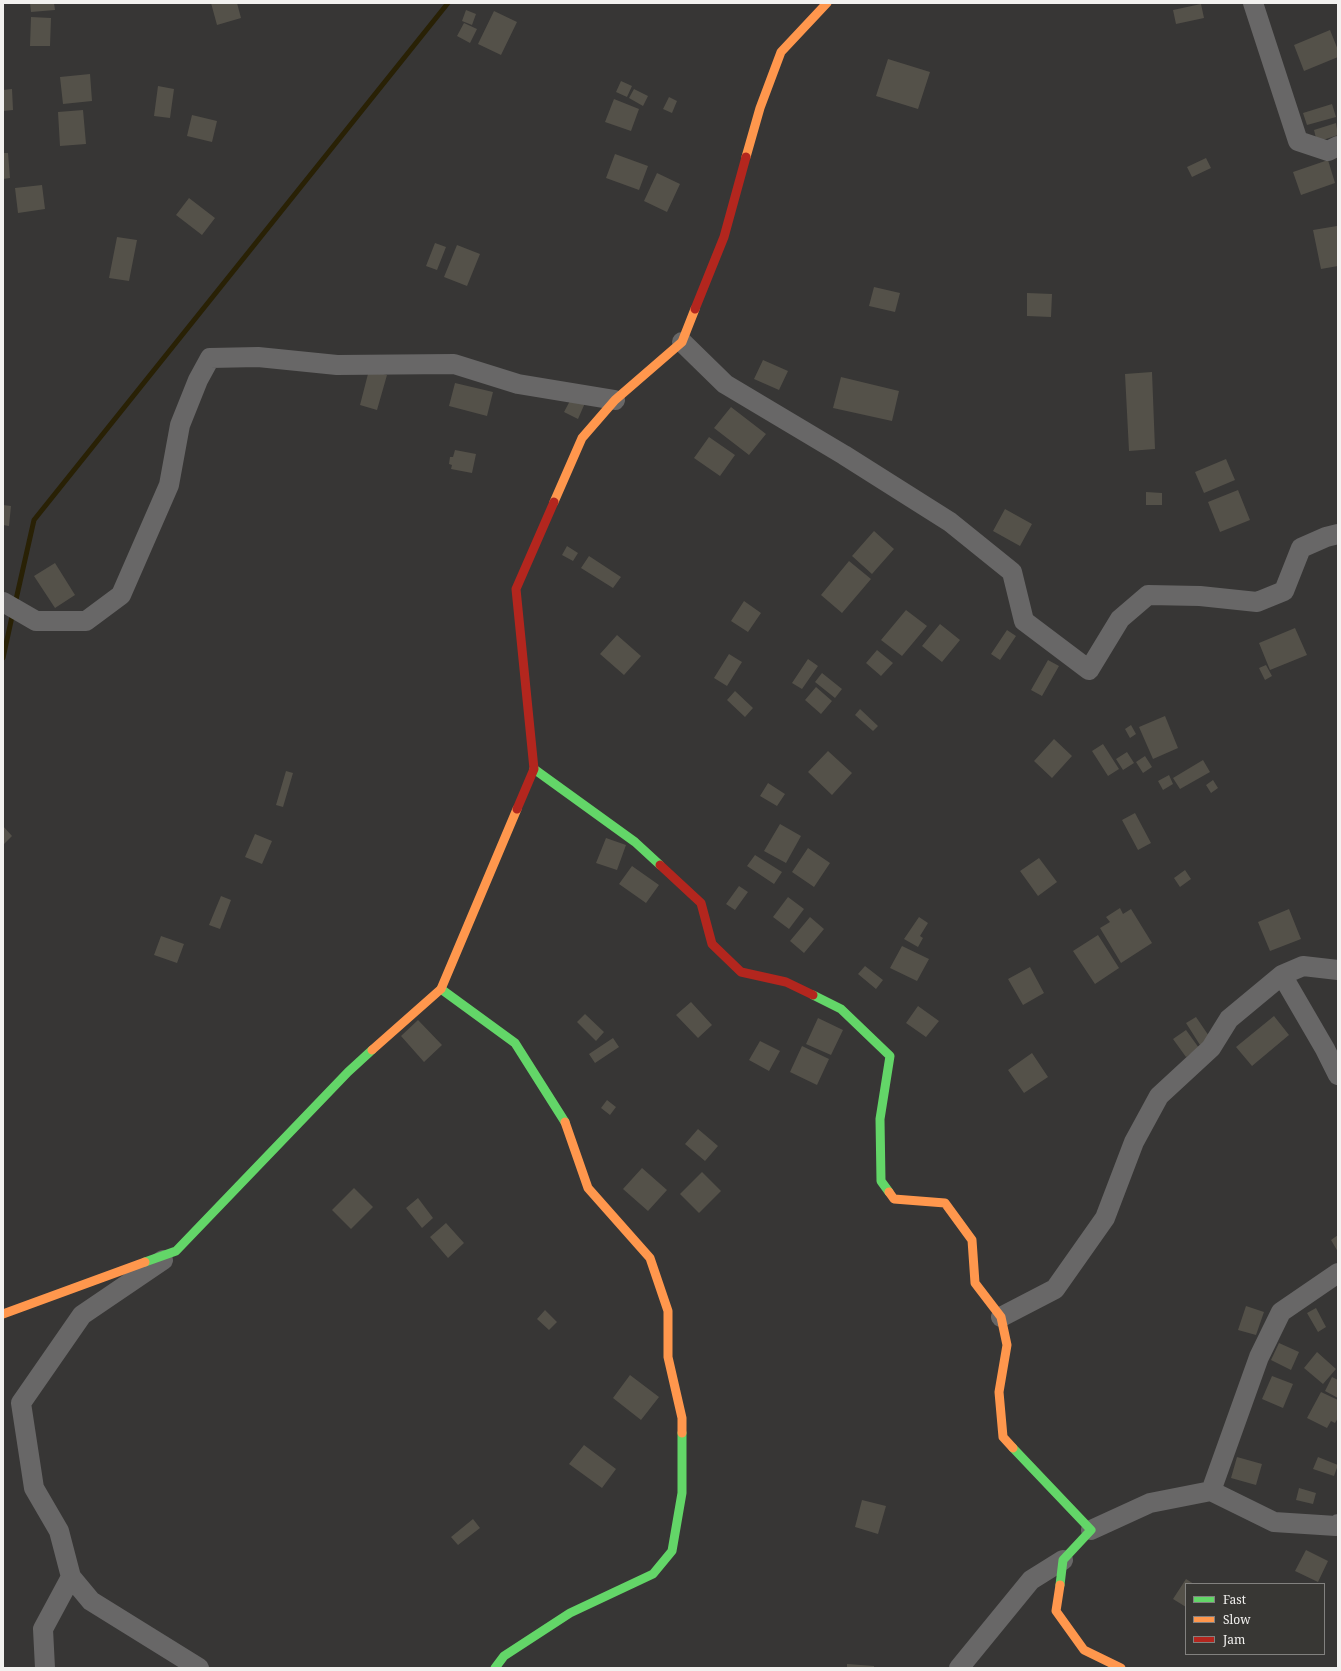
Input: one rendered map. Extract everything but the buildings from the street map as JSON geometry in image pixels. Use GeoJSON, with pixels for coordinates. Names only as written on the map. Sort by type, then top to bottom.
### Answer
{"type":"FeatureCollection","features":[{"type":"Feature","properties":{"kind":"street"},"geometry":{"type":"LineString","coordinates":[[199,1668],[91,1601],[70,1577],[59,1531],[34,1488],[21,1403],[82,1315],[176,1251],[348,1072],[441,989],[534,769],[516,589],[582,438],[615,400],[682,342],[724,237],[760,108],[781,52],[827,3]]}},
{"type":"Feature","properties":{"kind":"street"},"geometry":{"type":"LineString","coordinates":[[1253,3],[1298,141],[1328,151],[1338,146]]}},
{"type":"Feature","properties":{"kind":"street"},"geometry":{"type":"LineString","coordinates":[[682,342],[725,384],[844,455],[950,522],[1012,572],[1024,621],[1089,670],[1120,619],[1148,595],[1200,596],[1257,602],[1284,591],[1301,548],[1326,537],[1338,534]]}},
{"type":"Feature","properties":{"kind":"street"},"geometry":{"type":"LineString","coordinates":[[3,602],[36,621],[86,621],[121,595],[169,485],[180,425],[198,380],[210,358],[258,357],[337,364],[454,364],[518,384],[615,400]]}},
{"type":"Feature","properties":{"kind":"street"},"geometry":{"type":"LineString","coordinates":[[534,769],[635,842],[701,903],[712,944],[741,972],[786,982],[841,1009],[890,1056],[880,1119],[881,1181],[894,1199],[945,1203],[972,1240],[975,1283],[1001,1317],[1007,1345],[999,1392],[1003,1437],[1091,1530]]}},
{"type":"Feature","properties":{"kind":"street"},"geometry":{"type":"LineString","coordinates":[[1001,1317],[1055,1288],[1104,1218],[1134,1142],[1159,1096],[1211,1048],[1229,1019],[1282,975],[1303,966],[1338,970]]}},
{"type":"Feature","properties":{"kind":"street"},"geometry":{"type":"LineString","coordinates":[[1282,975],[1325,1049],[1338,1075]]}},
{"type":"Feature","properties":{"kind":"street"},"geometry":{"type":"LineString","coordinates":[[441,989],[515,1043],[565,1122],[588,1188],[650,1258],[668,1311],[668,1357],[682,1418],[682,1493],[672,1551],[653,1574],[570,1613],[504,1656],[495,1668]]}},
{"type":"Feature","properties":{"kind":"street"},"geometry":{"type":"LineString","coordinates":[[3,1314],[176,1251]]}},
{"type":"Feature","properties":{"kind":"street"},"geometry":{"type":"LineString","coordinates":[[1211,1491],[1259,1357],[1281,1312],[1338,1273]]}},
{"type":"Feature","properties":{"kind":"street"},"geometry":{"type":"LineString","coordinates":[[959,1668],[1031,1580],[1063,1560],[1091,1530],[1150,1503],[1211,1491],[1274,1522],[1336,1526],[1338,1524]]}},
{"type":"Feature","properties":{"kind":"street"},"geometry":{"type":"LineString","coordinates":[[1063,1560],[1056,1612],[1084,1650],[1121,1668]]}},
{"type":"Feature","properties":{"kind":"street"},"geometry":{"type":"LineString","coordinates":[[44,1668],[43,1629],[70,1577]]}},
{"type":"Feature","properties":{"kind":"waterway"},"geometry":{"type":"LineString","coordinates":[[15,604],[34,520],[448,3]]}},
{"type":"Feature","properties":{"kind":"waterway"},"geometry":{"type":"LineString","coordinates":[[3,658],[13,612]]}},
{"type":"Feature","properties":{"kind":"traffic: fast"},"geometry":{"type":"LineString","coordinates":[[534,769],[635,842],[660,865]]}},
{"type":"Feature","properties":{"kind":"traffic: fast"},"geometry":{"type":"LineString","coordinates":[[441,989],[515,1043],[565,1122]]}},
{"type":"Feature","properties":{"kind":"traffic: fast"},"geometry":{"type":"LineString","coordinates":[[813,995],[841,1009],[890,1056],[880,1119],[881,1181],[889,1192]]}},
{"type":"Feature","properties":{"kind":"traffic: fast"},"geometry":{"type":"LineString","coordinates":[[145,1262],[176,1251],[348,1072],[372,1050]]}},
{"type":"Feature","properties":{"kind":"traffic: fast"},"geometry":{"type":"LineString","coordinates":[[495,1668],[504,1656],[570,1613],[653,1574],[672,1551],[682,1493],[682,1433]]}},
{"type":"Feature","properties":{"kind":"traffic: fast"},"geometry":{"type":"LineString","coordinates":[[1013,1448],[1091,1530],[1063,1560],[1060,1585]]}},
{"type":"Feature","properties":{"kind":"traffic: slow"},"geometry":{"type":"LineString","coordinates":[[746,157],[760,108],[781,52],[827,3]]}},
{"type":"Feature","properties":{"kind":"traffic: slow"},"geometry":{"type":"LineString","coordinates":[[554,502],[582,438],[615,400],[682,342],[695,309]]}},
{"type":"Feature","properties":{"kind":"traffic: slow"},"geometry":{"type":"LineString","coordinates":[[372,1050],[441,989],[517,809]]}},
{"type":"Feature","properties":{"kind":"traffic: slow"},"geometry":{"type":"LineString","coordinates":[[565,1122],[588,1188],[650,1258],[668,1311],[668,1357],[682,1418],[682,1433]]}},
{"type":"Feature","properties":{"kind":"traffic: slow"},"geometry":{"type":"LineString","coordinates":[[889,1192],[894,1199],[945,1203],[972,1240],[975,1283],[1001,1317],[1007,1345],[999,1392],[1003,1437],[1013,1448]]}},
{"type":"Feature","properties":{"kind":"traffic: slow"},"geometry":{"type":"LineString","coordinates":[[3,1314],[145,1262]]}},
{"type":"Feature","properties":{"kind":"traffic: slow"},"geometry":{"type":"LineString","coordinates":[[1060,1585],[1056,1611],[1084,1650],[1121,1668]]}},
{"type":"Feature","properties":{"kind":"traffic: jam"},"geometry":{"type":"LineString","coordinates":[[695,309],[724,237],[746,157]]}},
{"type":"Feature","properties":{"kind":"traffic: jam"},"geometry":{"type":"LineString","coordinates":[[517,809],[534,769],[516,589],[554,502]]}},
{"type":"Feature","properties":{"kind":"traffic: jam"},"geometry":{"type":"LineString","coordinates":[[660,865],[701,903],[712,944],[741,972],[786,982],[813,995]]}}]}
